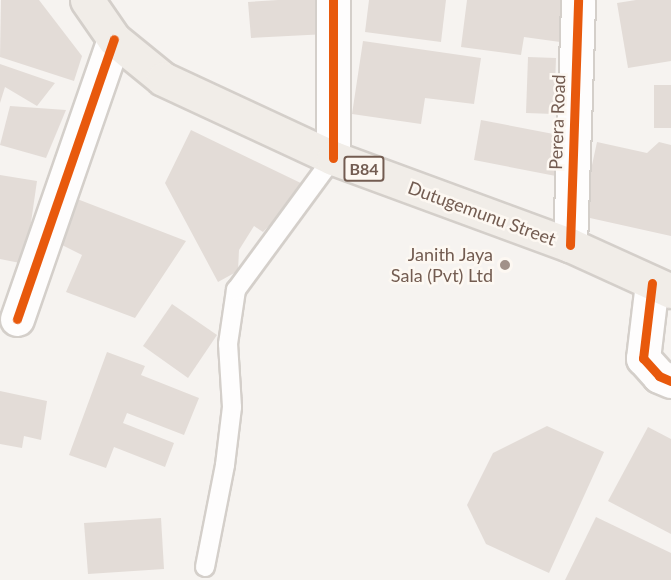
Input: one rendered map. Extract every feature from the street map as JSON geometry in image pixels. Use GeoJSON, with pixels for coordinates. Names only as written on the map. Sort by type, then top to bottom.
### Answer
{"type":"FeatureCollection","features":[{"type":"Feature","properties":{"kind":"main road","name":"Dutugemunu Street"},"geometry":{"type":"LineString","coordinates":[[87,0],[114,39],[163,79],[333,158],[570,245],[662,287]]}},
{"type":"Feature","properties":{"kind":"street"},"geometry":{"type":"LineString","coordinates":[[333,0],[333,158]]}},
{"type":"Feature","properties":{"kind":"street","name":"Perera Road"},"geometry":{"type":"LineString","coordinates":[[570,245],[578,0]]}},
{"type":"Feature","properties":{"kind":"street"},"geometry":{"type":"LineString","coordinates":[[17,319],[114,39]]}},
{"type":"Feature","properties":{"kind":"street"},"geometry":{"type":"LineString","coordinates":[[662,287],[643,358],[659,376],[671,381]]}},
{"type":"Feature","properties":{"kind":"lane"},"geometry":{"type":"LineString","coordinates":[[205,567],[225,465],[232,407],[228,344],[236,290],[333,158]]}},
{"type":"Feature","properties":{"kind":"building"},"geometry":{"type":"Polygon","coordinates":[[[1,0],[39,0],[82,56],[74,81],[0,57],[1,0]]]}},
{"type":"Feature","properties":{"kind":"building"},"geometry":{"type":"Polygon","coordinates":[[[324,0],[327,34],[251,38],[248,2],[324,0]]]}},
{"type":"Feature","properties":{"kind":"building"},"geometry":{"type":"Polygon","coordinates":[[[369,0],[446,0],[441,42],[365,32],[369,0]]]}},
{"type":"Feature","properties":{"kind":"building"},"geometry":{"type":"Polygon","coordinates":[[[467,0],[565,0],[560,42],[524,37],[521,55],[461,47],[467,0]]]}},
{"type":"Feature","properties":{"kind":"building"},"geometry":{"type":"Polygon","coordinates":[[[636,0],[671,0],[671,61],[628,68],[617,3],[636,0]]]}},
{"type":"Feature","properties":{"kind":"building"},"geometry":{"type":"Polygon","coordinates":[[[363,41],[481,58],[474,104],[425,98],[421,124],[352,114],[363,41]]]}},
{"type":"Feature","properties":{"kind":"building"},"geometry":{"type":"Polygon","coordinates":[[[528,57],[556,58],[554,114],[526,113],[528,57]]]}},
{"type":"Feature","properties":{"kind":"building"},"geometry":{"type":"Polygon","coordinates":[[[0,64],[55,83],[37,106],[5,87],[0,103],[0,64]]]}},
{"type":"Feature","properties":{"kind":"building"},"geometry":{"type":"Polygon","coordinates":[[[654,85],[671,85],[671,128],[654,128],[654,85]]]}},
{"type":"Feature","properties":{"kind":"building"},"geometry":{"type":"Polygon","coordinates":[[[10,106],[66,110],[46,158],[0,145],[10,106]]]}},
{"type":"Feature","properties":{"kind":"building"},"geometry":{"type":"Polygon","coordinates":[[[481,120],[569,137],[561,177],[474,160],[481,120]]]}},
{"type":"Feature","properties":{"kind":"building"},"geometry":{"type":"Polygon","coordinates":[[[191,130],[307,186],[263,232],[254,226],[239,250],[238,271],[218,282],[165,183],[191,130]]]}},
{"type":"Feature","properties":{"kind":"building"},"geometry":{"type":"Polygon","coordinates":[[[597,142],[647,153],[659,142],[671,145],[671,236],[581,216],[597,142]]]}},
{"type":"Feature","properties":{"kind":"building"},"geometry":{"type":"Polygon","coordinates":[[[0,175],[37,181],[25,264],[0,259],[0,175]]]}},
{"type":"Feature","properties":{"kind":"building"},"geometry":{"type":"Polygon","coordinates":[[[72,197],[186,241],[135,318],[66,292],[82,255],[60,244],[72,197]]]}},
{"type":"Feature","properties":{"kind":"building"},"geometry":{"type":"Polygon","coordinates":[[[172,304],[217,335],[188,378],[143,346],[172,304]]]}},
{"type":"Feature","properties":{"kind":"building"},"geometry":{"type":"Polygon","coordinates":[[[107,352],[145,366],[141,375],[199,398],[184,435],[127,413],[123,423],[174,443],[165,467],[114,447],[106,468],[69,455],[107,352]]]}},
{"type":"Feature","properties":{"kind":"building"},"geometry":{"type":"Polygon","coordinates":[[[0,391],[47,401],[41,440],[24,436],[22,448],[0,444],[0,391]]]}},
{"type":"Feature","properties":{"kind":"building"},"geometry":{"type":"Polygon","coordinates":[[[547,426],[604,452],[549,573],[486,544],[467,505],[493,453],[547,426]]]}},
{"type":"Feature","properties":{"kind":"building"},"geometry":{"type":"Polygon","coordinates":[[[648,427],[671,439],[671,534],[608,501],[648,427]]]}},
{"type":"Feature","properties":{"kind":"building"},"geometry":{"type":"Polygon","coordinates":[[[596,517],[671,553],[671,580],[565,580],[596,517]]]}},
{"type":"Feature","properties":{"kind":"building"},"geometry":{"type":"Polygon","coordinates":[[[161,518],[164,569],[88,574],[84,523],[161,518]]]}},
{"type":"Feature","properties":{"kind":"cycle path"},"geometry":{"type":"LineString","coordinates":[[333,0],[333,158]]}},
{"type":"Feature","properties":{"kind":"cycle path"},"geometry":{"type":"LineString","coordinates":[[570,245],[578,0]]}},
{"type":"Feature","properties":{"kind":"cycle path"},"geometry":{"type":"LineString","coordinates":[[17,319],[114,39]]}},
{"type":"Feature","properties":{"kind":"cycle path"},"geometry":{"type":"LineString","coordinates":[[652,283],[643,358],[659,376],[671,381]]}},
{"type":"Feature","properties":{"kind":"place","name":"Janith Jaya Sala (Pvt) Ltd"},"geometry":{"type":"Point","coordinates":[505,265]}}]}
